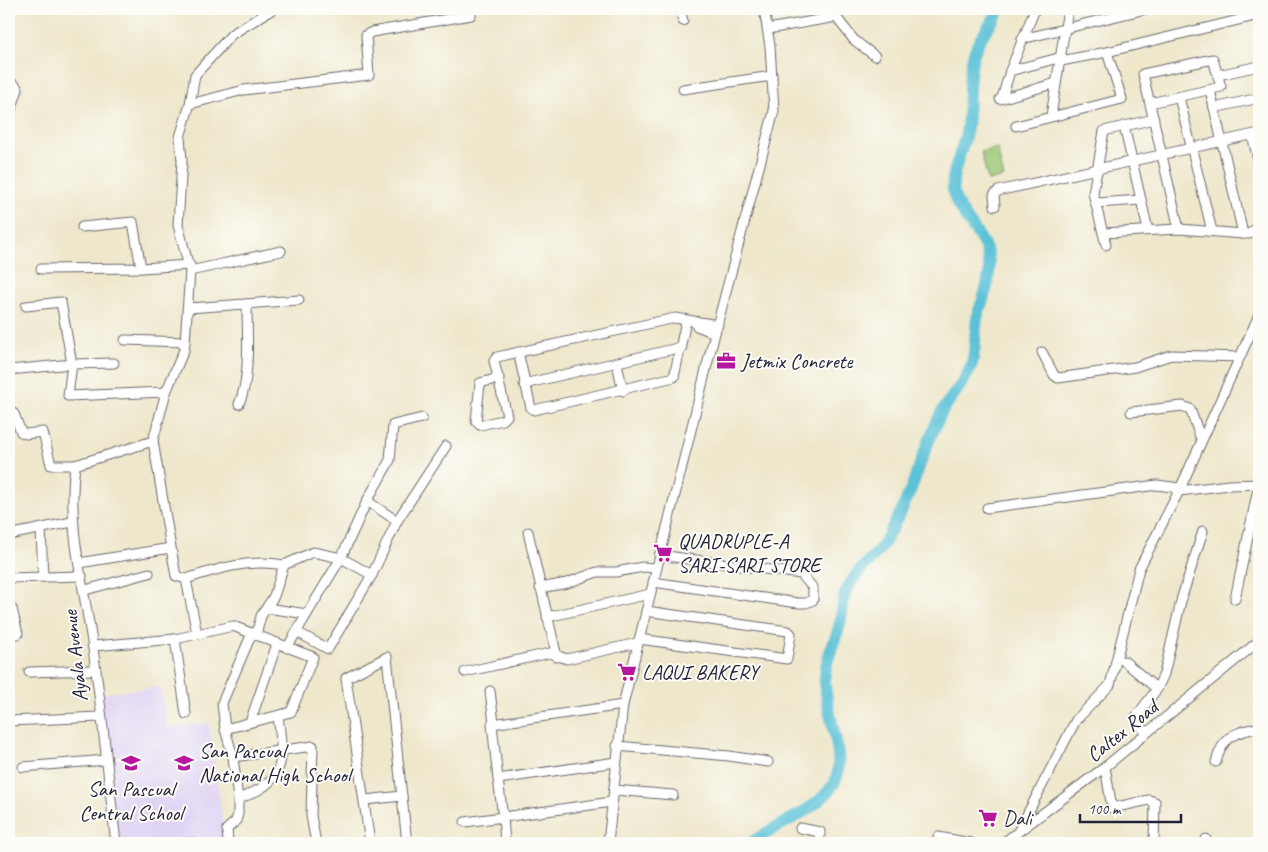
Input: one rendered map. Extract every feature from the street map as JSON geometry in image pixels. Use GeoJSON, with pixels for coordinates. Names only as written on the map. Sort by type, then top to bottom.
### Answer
{"type":"FeatureCollection","features":[{"type":"Feature","properties":{"kind":"street"},"geometry":{"type":"LineString","coordinates":[[274,9],[264,17],[232,34],[195,75],[190,104],[180,137],[182,161],[178,225],[190,268],[189,308],[184,350],[166,392],[153,441],[171,548],[176,576],[186,579],[226,566],[263,562],[284,565],[313,552],[341,558],[372,576]]}},
{"type":"Feature","properties":{"kind":"street"},"geometry":{"type":"LineString","coordinates":[[680,9],[682,21]]}},
{"type":"Feature","properties":{"kind":"street"},"geometry":{"type":"LineString","coordinates":[[608,843],[622,705],[717,329],[772,126],[774,111],[767,9]]}},
{"type":"Feature","properties":{"kind":"street"},"geometry":{"type":"LineString","coordinates":[[1035,9],[1001,98],[1056,83]]}},
{"type":"Feature","properties":{"kind":"street"},"geometry":{"type":"LineString","coordinates":[[1051,116],[1068,9]]}},
{"type":"Feature","properties":{"kind":"street"},"geometry":{"type":"LineString","coordinates":[[1022,39],[1146,9]]}},
{"type":"Feature","properties":{"kind":"street"},"geometry":{"type":"LineString","coordinates":[[1010,71],[1061,59],[1107,52],[1253,13]]}},
{"type":"Feature","properties":{"kind":"street"},"geometry":{"type":"LineString","coordinates":[[190,104],[244,90],[369,75],[366,35],[372,32],[471,16]]}},
{"type":"Feature","properties":{"kind":"street"},"geometry":{"type":"LineString","coordinates":[[768,29],[836,17],[854,40],[875,56]]}},
{"type":"Feature","properties":{"kind":"street"},"geometry":{"type":"LineString","coordinates":[[1016,126],[1122,99],[1107,52]]}},
{"type":"Feature","properties":{"kind":"street"},"geometry":{"type":"LineString","coordinates":[[1150,103],[1221,87],[1213,59],[1143,74],[1179,230]]}},
{"type":"Feature","properties":{"kind":"street"},"geometry":{"type":"LineString","coordinates":[[1218,75],[1259,66]]}},
{"type":"Feature","properties":{"kind":"street"},"geometry":{"type":"LineString","coordinates":[[683,88],[772,76]]}},
{"type":"Feature","properties":{"kind":"street"},"geometry":{"type":"LineString","coordinates":[[9,82],[18,89],[9,116]]}},
{"type":"Feature","properties":{"kind":"street"},"geometry":{"type":"LineString","coordinates":[[1210,90],[1243,234]]}},
{"type":"Feature","properties":{"kind":"street"},"geometry":{"type":"LineString","coordinates":[[1179,97],[1212,231]]}},
{"type":"Feature","properties":{"kind":"street"},"geometry":{"type":"LineString","coordinates":[[1214,108],[1259,98]]}},
{"type":"Feature","properties":{"kind":"street"},"geometry":{"type":"LineString","coordinates":[[1106,245],[1097,203],[1093,194],[1104,130],[1154,119]]}},
{"type":"Feature","properties":{"kind":"street"},"geometry":{"type":"LineString","coordinates":[[1124,126],[1148,230]]}},
{"type":"Feature","properties":{"kind":"street"},"geometry":{"type":"LineString","coordinates":[[995,206],[994,195],[998,191],[1256,134],[1259,164]]}},
{"type":"Feature","properties":{"kind":"street"},"geometry":{"type":"LineString","coordinates":[[1097,203],[1142,200]]}},
{"type":"Feature","properties":{"kind":"street"},"geometry":{"type":"LineString","coordinates":[[82,227],[133,222],[141,268]]}},
{"type":"Feature","properties":{"kind":"street"},"geometry":{"type":"LineString","coordinates":[[1104,233],[1179,230],[1249,234],[1259,226]]}},
{"type":"Feature","properties":{"kind":"street"},"geometry":{"type":"LineString","coordinates":[[41,269],[190,268],[281,251]]}},
{"type":"Feature","properties":{"kind":"street"},"geometry":{"type":"LineString","coordinates":[[189,308],[299,300]]}},
{"type":"Feature","properties":{"kind":"street"},"geometry":{"type":"LineString","coordinates":[[26,306],[61,302],[72,364],[68,396],[166,392]]}},
{"type":"Feature","properties":{"kind":"street"},"geometry":{"type":"LineString","coordinates":[[240,404],[247,372],[247,304]]}},
{"type":"Feature","properties":{"kind":"street"},"geometry":{"type":"LineString","coordinates":[[1019,830],[1076,720],[1110,685],[1139,569],[1180,490],[1201,439],[1259,315]]}},
{"type":"Feature","properties":{"kind":"street"},"geometry":{"type":"LineString","coordinates":[[499,378],[480,383],[476,421],[480,425],[503,420],[507,416],[496,358],[674,318],[691,322],[697,326],[717,329]]}},
{"type":"Feature","properties":{"kind":"street"},"geometry":{"type":"LineString","coordinates":[[518,352],[524,384],[531,408],[534,410],[623,391],[674,377],[691,322]]}},
{"type":"Feature","properties":{"kind":"street"},"geometry":{"type":"LineString","coordinates":[[125,340],[185,342]]}},
{"type":"Feature","properties":{"kind":"street"},"geometry":{"type":"LineString","coordinates":[[524,384],[682,347]]}},
{"type":"Feature","properties":{"kind":"street"},"geometry":{"type":"LineString","coordinates":[[1042,352],[1054,376],[1058,378],[1144,365],[1171,355],[1240,357]]}},
{"type":"Feature","properties":{"kind":"street"},"geometry":{"type":"LineString","coordinates":[[617,362],[623,391]]}},
{"type":"Feature","properties":{"kind":"street"},"geometry":{"type":"LineString","coordinates":[[9,370],[72,364],[114,363]]}},
{"type":"Feature","properties":{"kind":"street"},"geometry":{"type":"LineString","coordinates":[[1131,412],[1182,406],[1190,409],[1201,439]]}},
{"type":"Feature","properties":{"kind":"street"},"geometry":{"type":"LineString","coordinates":[[9,410],[14,414],[20,432],[26,434],[43,432],[50,465],[75,465],[153,441]]}},
{"type":"Feature","properties":{"kind":"street"},"geometry":{"type":"LineString","coordinates":[[287,648],[341,558],[367,500],[390,460],[394,425],[422,418]]}},
{"type":"Feature","properties":{"kind":"street"},"geometry":{"type":"LineString","coordinates":[[296,632],[328,649],[372,576],[397,521],[446,446]]}},
{"type":"Feature","properties":{"kind":"street","name":"Ayala Avenue"},"geometry":{"type":"LineString","coordinates":[[75,465],[71,492],[72,522],[93,646],[116,843]]}},
{"type":"Feature","properties":{"kind":"street"},"geometry":{"type":"LineString","coordinates":[[987,508],[1157,485],[1180,490],[1259,484],[1235,599]]}},
{"type":"Feature","properties":{"kind":"street"},"geometry":{"type":"LineString","coordinates":[[367,500],[397,521]]}},
{"type":"Feature","properties":{"kind":"street"},"geometry":{"type":"LineString","coordinates":[[9,536],[72,522]]}},
{"type":"Feature","properties":{"kind":"street"},"geometry":{"type":"LineString","coordinates":[[41,529],[43,577]]}},
{"type":"Feature","properties":{"kind":"street"},"geometry":{"type":"LineString","coordinates":[[1146,734],[1134,718],[1157,689],[1164,674],[1182,597],[1203,531]]}},
{"type":"Feature","properties":{"kind":"street"},"geometry":{"type":"LineString","coordinates":[[528,532],[556,656]]}},
{"type":"Feature","properties":{"kind":"street"},"geometry":{"type":"LineString","coordinates":[[79,563],[171,548]]}},
{"type":"Feature","properties":{"kind":"street"},"geometry":{"type":"LineString","coordinates":[[652,582],[798,603],[806,603],[813,600],[813,588],[801,574],[659,555]]}},
{"type":"Feature","properties":{"kind":"street"},"geometry":{"type":"LineString","coordinates":[[228,843],[227,829],[236,821],[238,799],[233,757],[225,729],[222,703],[261,616],[274,596],[284,565]]}},
{"type":"Feature","properties":{"kind":"street"},"geometry":{"type":"LineString","coordinates":[[540,588],[567,583],[597,572],[616,572],[643,566],[656,568]]}},
{"type":"Feature","properties":{"kind":"street"},"geometry":{"type":"LineString","coordinates":[[84,590],[149,573]]}},
{"type":"Feature","properties":{"kind":"street"},"geometry":{"type":"LineString","coordinates":[[9,578],[82,576]]}},
{"type":"Feature","properties":{"kind":"street"},"geometry":{"type":"LineString","coordinates":[[186,579],[197,634]]}},
{"type":"Feature","properties":{"kind":"street"},"geometry":{"type":"LineString","coordinates":[[547,618],[650,594]]}},
{"type":"Feature","properties":{"kind":"street"},"geometry":{"type":"LineString","coordinates":[[267,608],[307,614]]}},
{"type":"Feature","properties":{"kind":"street"},"geometry":{"type":"LineString","coordinates":[[9,609],[12,609],[18,634],[9,634]]}},
{"type":"Feature","properties":{"kind":"street"},"geometry":{"type":"LineString","coordinates":[[465,672],[550,653],[567,659],[638,641],[787,659],[791,634],[788,631],[646,611]]}},
{"type":"Feature","properties":{"kind":"street"},"geometry":{"type":"LineString","coordinates":[[93,646],[175,639],[233,626],[313,657],[291,712],[225,729]]}},
{"type":"Feature","properties":{"kind":"street"},"geometry":{"type":"LineString","coordinates":[[175,639],[186,714]]}},
{"type":"Feature","properties":{"kind":"street","name":"Caltex Road"},"geometry":{"type":"LineString","coordinates":[[1005,842],[1106,767],[1259,641]]}},
{"type":"Feature","properties":{"kind":"street"},"geometry":{"type":"LineString","coordinates":[[250,722],[277,644]]}},
{"type":"Feature","properties":{"kind":"street"},"geometry":{"type":"LineString","coordinates":[[370,843],[346,678],[386,657],[407,843]]}},
{"type":"Feature","properties":{"kind":"street"},"geometry":{"type":"LineString","coordinates":[[1124,661],[1157,689]]}},
{"type":"Feature","properties":{"kind":"street"},"geometry":{"type":"LineString","coordinates":[[29,672],[96,670]]}},
{"type":"Feature","properties":{"kind":"street"},"geometry":{"type":"LineString","coordinates":[[490,691],[494,723],[491,726],[505,843]]}},
{"type":"Feature","properties":{"kind":"street"},"geometry":{"type":"LineString","coordinates":[[494,723],[622,705]]}},
{"type":"Feature","properties":{"kind":"street"},"geometry":{"type":"LineString","coordinates":[[238,799],[255,793],[269,784],[281,766],[282,750],[278,716]]}},
{"type":"Feature","properties":{"kind":"street"},"geometry":{"type":"LineString","coordinates":[[9,721],[100,717]]}},
{"type":"Feature","properties":{"kind":"street"},"geometry":{"type":"LineString","coordinates":[[1216,762],[1221,745],[1228,737],[1259,727]]}},
{"type":"Feature","properties":{"kind":"street"},"geometry":{"type":"LineString","coordinates":[[233,757],[314,746],[311,816],[316,843]]}},
{"type":"Feature","properties":{"kind":"street"},"geometry":{"type":"LineString","coordinates":[[617,746],[729,756],[768,762]]}},
{"type":"Feature","properties":{"kind":"street"},"geometry":{"type":"LineString","coordinates":[[23,767],[106,760]]}},
{"type":"Feature","properties":{"kind":"street"},"geometry":{"type":"LineString","coordinates":[[498,779],[616,762]]}},
{"type":"Feature","properties":{"kind":"street"},"geometry":{"type":"LineString","coordinates":[[1106,767],[1112,808],[1149,800],[1155,802],[1154,843]]}},
{"type":"Feature","properties":{"kind":"street"},"geometry":{"type":"LineString","coordinates":[[614,790],[673,795]]}},
{"type":"Feature","properties":{"kind":"street"},"geometry":{"type":"LineString","coordinates":[[9,794],[9,804]]}},
{"type":"Feature","properties":{"kind":"street"},"geometry":{"type":"LineString","coordinates":[[365,800],[402,796]]}},
{"type":"Feature","properties":{"kind":"street"},"geometry":{"type":"LineString","coordinates":[[465,822],[612,802]]}},
{"type":"Feature","properties":{"kind":"street"},"geometry":{"type":"LineString","coordinates":[[800,828],[820,832],[819,843]]}},
{"type":"Feature","properties":{"kind":"street"},"geometry":{"type":"LineString","coordinates":[[938,837],[971,843]]}},
{"type":"Feature","properties":{"kind":"street"},"geometry":{"type":"LineString","coordinates":[[186,843],[193,843]]}},
{"type":"Feature","properties":{"kind":"shaded area"},"geometry":{"type":"Polygon","coordinates":[[[160,687],[167,727],[209,723],[226,843],[185,841],[185,843],[118,843],[99,694],[160,687]]]}},
{"type":"Feature","properties":{"kind":"green space"},"geometry":{"type":"Polygon","coordinates":[[[997,148],[1004,177],[988,181],[981,152],[997,148]]]}},
{"type":"Feature","properties":{"kind":"waterway"},"geometry":{"type":"LineString","coordinates":[[751,843],[821,799],[836,779],[838,756],[825,688],[825,670],[840,623],[845,594],[856,576],[887,538],[907,498],[939,418],[967,375],[972,363],[977,318],[987,286],[988,256],[985,246],[956,201],[953,184],[966,133],[970,73],[974,53],[979,41],[1000,9]]}},
{"type":"Feature","properties":{"kind":"place","name":"Jetmix Concrete"},"geometry":{"type":"Point","coordinates":[726,361]}},
{"type":"Feature","properties":{"kind":"place","name":"QUADRUPLE-A SARI-SARI STORE"},"geometry":{"type":"Point","coordinates":[663,553]}},
{"type":"Feature","properties":{"kind":"place","name":"LAQUI BAKERY"},"geometry":{"type":"Point","coordinates":[627,672]}},
{"type":"Feature","properties":{"kind":"place","name":"San Pascual Central School"},"geometry":{"type":"Point","coordinates":[131,763]}},
{"type":"Feature","properties":{"kind":"place","name":"San Pascual National High School"},"geometry":{"type":"Point","coordinates":[184,763]}},
{"type":"Feature","properties":{"kind":"place","name":"Dali"},"geometry":{"type":"Point","coordinates":[988,818]}}]}
